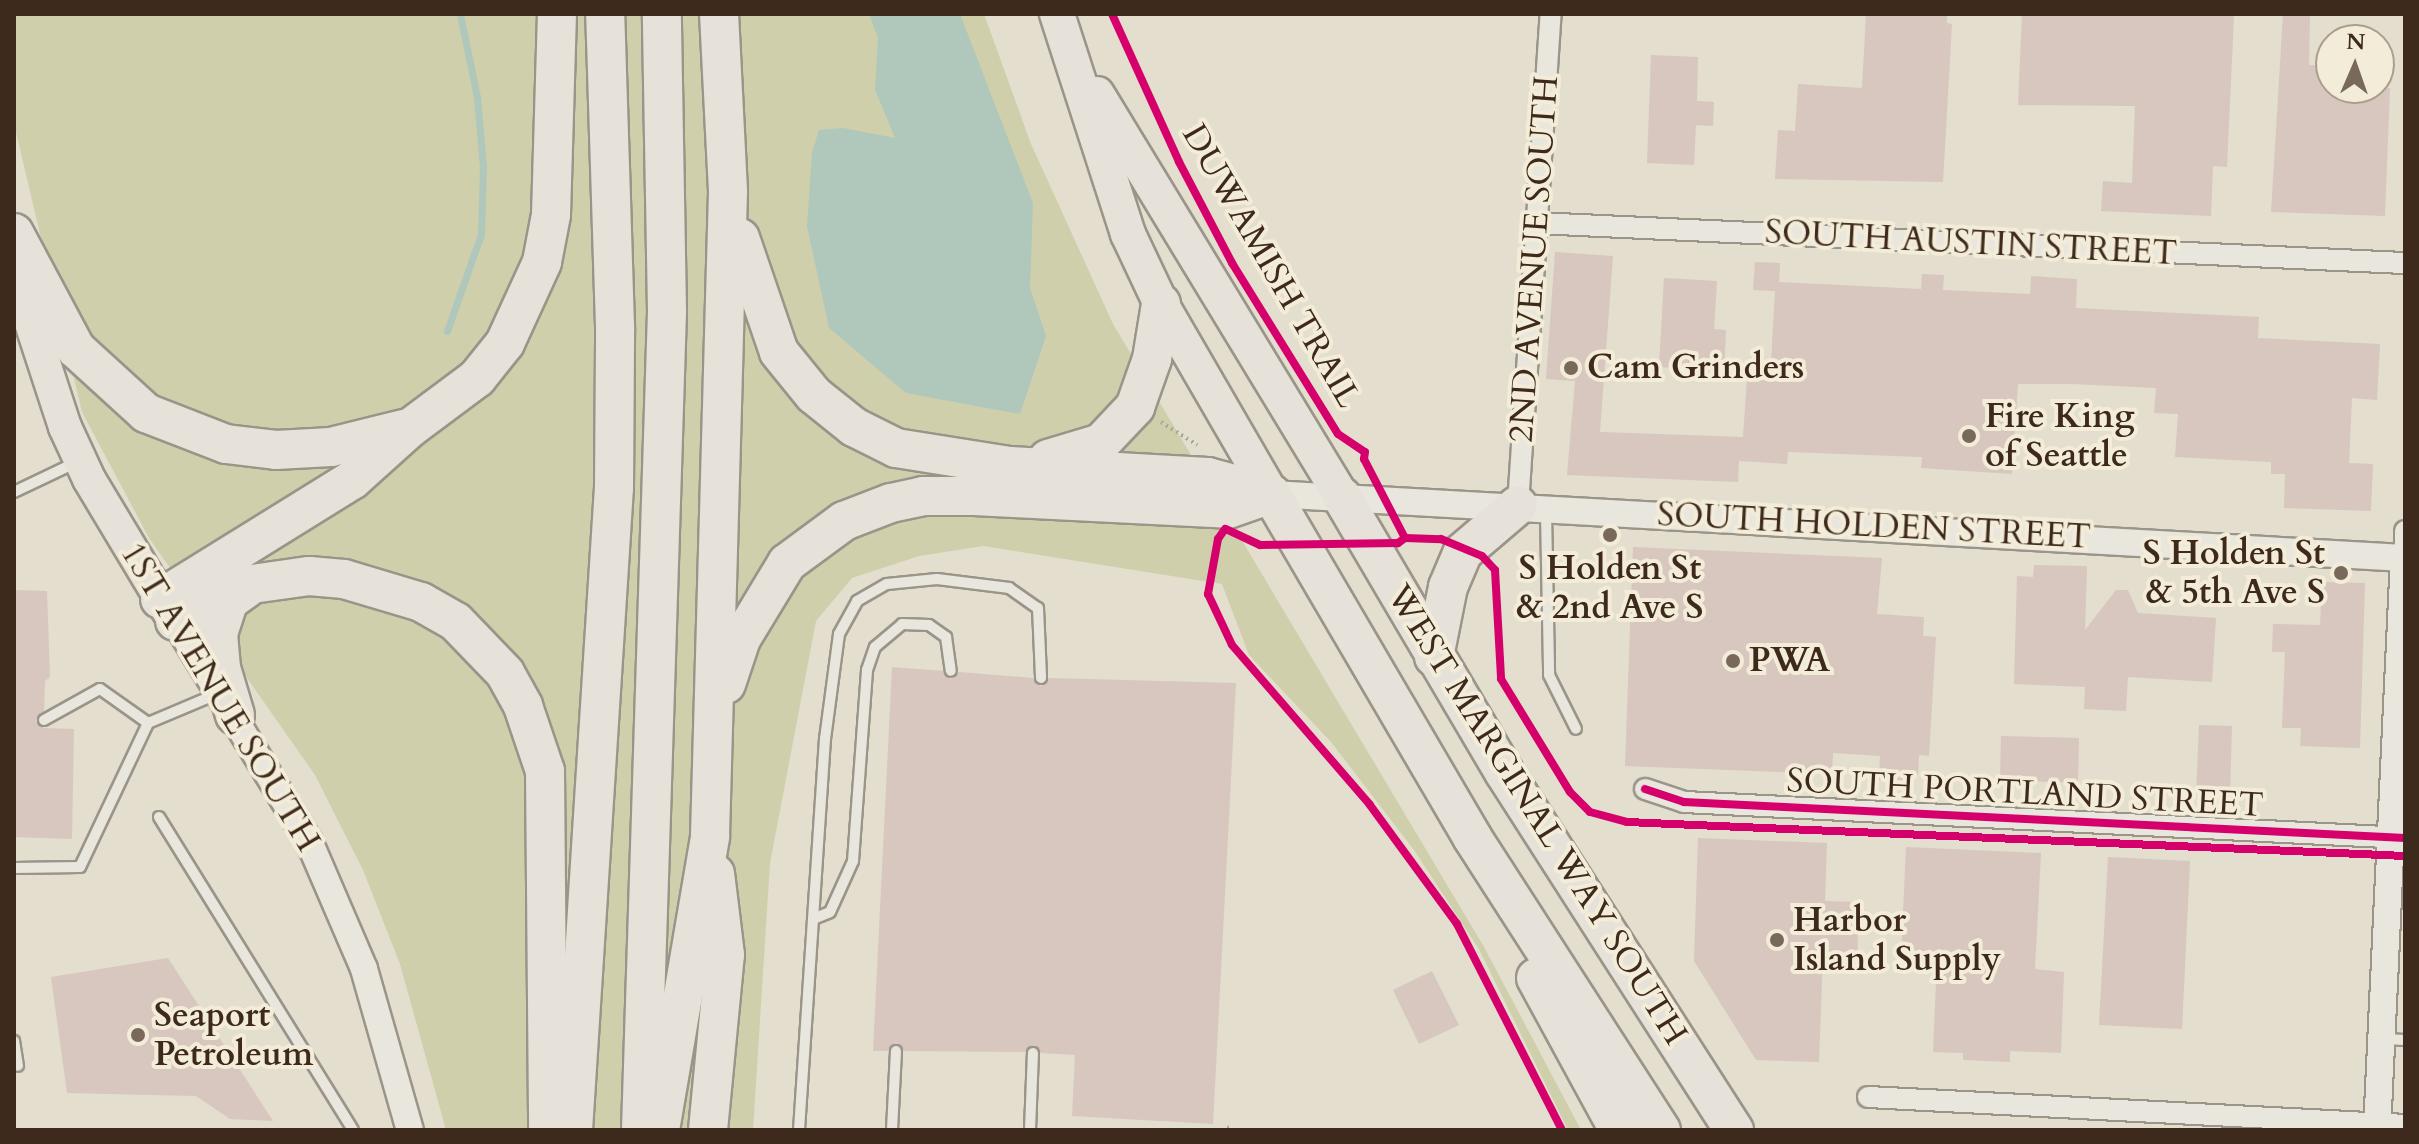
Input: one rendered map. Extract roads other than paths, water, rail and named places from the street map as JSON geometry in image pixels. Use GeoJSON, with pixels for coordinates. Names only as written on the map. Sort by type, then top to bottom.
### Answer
{"type":"FeatureCollection","features":[{"type":"Feature","properties":{"kind":"highway"},"geometry":{"type":"LineString","coordinates":[[168,610],[352,480],[410,428],[477,378],[505,343],[538,274],[551,215],[557,14]]}},
{"type":"Feature","properties":{"kind":"highway"},"geometry":{"type":"LineString","coordinates":[[573,1130],[614,488],[615,326],[605,14]]}},
{"type":"Feature","properties":{"kind":"highway"},"geometry":{"type":"LineString","coordinates":[[641,1130],[667,311],[662,14]]}},
{"type":"Feature","properties":{"kind":"highway"},"geometry":{"type":"LineString","coordinates":[[660,1130],[710,836],[728,191],[719,14]]}},
{"type":"Feature","properties":{"kind":"highway","name":"WEST MARGINAL WAY SOUTH"},"geometry":{"type":"LineString","coordinates":[[1057,14],[1128,234],[1161,304],[1472,837],[1661,1130]]}},
{"type":"Feature","properties":{"kind":"highway","name":"WEST MARGINAL WAY SOUTH"},"geometry":{"type":"LineString","coordinates":[[1069,47],[1342,497],[1434,657],[1731,1129]]}},
{"type":"Feature","properties":{"kind":"highway"},"geometry":{"type":"LineString","coordinates":[[728,191],[753,287],[779,352],[814,395],[854,427],[896,448],[1010,466],[1208,477],[1271,494]]}},
{"type":"Feature","properties":{"kind":"highway"},"geometry":{"type":"LineString","coordinates":[[14,233],[76,349],[146,413],[226,444],[276,450],[331,447],[410,428]]}},
{"type":"Feature","properties":{"kind":"highway"},"geometry":{"type":"LineString","coordinates":[[1010,466],[1074,454],[1101,443],[1119,427],[1137,403],[1146,378],[1161,304]]}},
{"type":"Feature","properties":{"kind":"highway"},"geometry":{"type":"LineString","coordinates":[[715,720],[741,639],[763,598],[787,563],[844,521],[923,496],[1228,509],[1271,494]]}},
{"type":"Feature","properties":{"kind":"highway"},"geometry":{"type":"LineString","coordinates":[[1434,657],[1448,587],[1463,552],[1532,505]]}},
{"type":"Feature","properties":{"kind":"highway"},"geometry":{"type":"LineString","coordinates":[[168,610],[252,584],[309,576],[344,579],[421,602],[485,648],[523,706],[545,771],[549,808],[548,1130]]}},
{"type":"Feature","properties":{"kind":"highway"},"geometry":{"type":"LineString","coordinates":[[228,704],[218,634],[229,601],[252,584]]}},
{"type":"Feature","properties":{"kind":"highway"},"geometry":{"type":"LineString","coordinates":[[708,1130],[725,955],[710,836]]}},
{"type":"Feature","properties":{"kind":"highway"},"geometry":{"type":"LineString","coordinates":[[1472,837],[1529,966],[1619,1130]]}},
{"type":"Feature","properties":{"kind":"main road","name":"1ST AVENUE SOUTH"},"geometry":{"type":"LineString","coordinates":[[14,271],[34,344],[81,460],[168,610]]}},
{"type":"Feature","properties":{"kind":"street","name":"2ND AVENUE SOUTH"},"geometry":{"type":"LineString","coordinates":[[1532,505],[1536,223],[1551,14]]}},
{"type":"Feature","properties":{"kind":"street","name":"SOUTH AUSTIN STREET"},"geometry":{"type":"LineString","coordinates":[[1536,223],[2405,263]]}},
{"type":"Feature","properties":{"kind":"street","name":"SOUTH HOLDEN STREET"},"geometry":{"type":"LineString","coordinates":[[1271,494],[1532,505],[2405,558]]}},
{"type":"Feature","properties":{"kind":"street"},"geometry":{"type":"LineString","coordinates":[[2377,1127],[2393,1039],[2405,531]]}},
{"type":"Feature","properties":{"kind":"street","name":"1ST AVENUE SOUTH"},"geometry":{"type":"LineString","coordinates":[[168,610],[303,828],[337,902],[387,1039],[410,1130]]}},
{"type":"Feature","properties":{"kind":"street","name":"SOUTH PORTLAND STREET"},"geometry":{"type":"LineString","coordinates":[[1645,789],[1684,802],[2398,837]]}},
{"type":"Feature","properties":{"kind":"street"},"geometry":{"type":"LineString","coordinates":[[1868,1097],[2377,1127],[2405,1125]]}},
{"type":"Feature","properties":{"kind":"lane"},"geometry":{"type":"LineString","coordinates":[[14,492],[81,460]]}},
{"type":"Feature","properties":{"kind":"lane"},"geometry":{"type":"LineString","coordinates":[[1532,505],[1549,675],[1576,729]]}},
{"type":"Feature","properties":{"kind":"lane"},"geometry":{"type":"LineString","coordinates":[[799,1130],[831,669],[839,634],[857,601],[887,584],[937,579],[1009,588],[1038,608],[1043,638],[1041,678]]}},
{"type":"Feature","properties":{"kind":"lane"},"geometry":{"type":"LineString","coordinates":[[813,919],[830,912],[853,861],[867,670],[875,647],[902,624],[929,625],[946,637],[951,671]]}},
{"type":"Feature","properties":{"kind":"lane"},"geometry":{"type":"LineString","coordinates":[[44,720],[100,689],[148,723],[228,704]]}},
{"type":"Feature","properties":{"kind":"lane"},"geometry":{"type":"LineString","coordinates":[[14,868],[80,867],[148,723]]}},
{"type":"Feature","properties":{"kind":"lane"},"geometry":{"type":"LineString","coordinates":[[159,817],[353,1130]]}},
{"type":"Feature","properties":{"kind":"lane"},"geometry":{"type":"LineString","coordinates":[[14,1041],[18,1066]]}},
{"type":"Feature","properties":{"kind":"lane"},"geometry":{"type":"LineString","coordinates":[[892,1130],[896,1051]]}},
{"type":"Feature","properties":{"kind":"lane"},"geometry":{"type":"LineString","coordinates":[[1030,1130],[1033,1053]]}},
{"type":"Feature","properties":{"kind":"waterway"},"geometry":{"type":"LineString","coordinates":[[447,331],[481,234],[483,167],[477,97],[460,14]]}},
{"type":"Feature","properties":{"kind":"place","name":"Cam Grinders"},"geometry":{"type":"Point","coordinates":[1571,368]}},
{"type":"Feature","properties":{"kind":"place","name":"Fire King of Seattle"},"geometry":{"type":"Point","coordinates":[1969,436]}},
{"type":"Feature","properties":{"kind":"place","name":"S Holden St & 2nd Ave S"},"geometry":{"type":"Point","coordinates":[1610,535]}},
{"type":"Feature","properties":{"kind":"place","name":"S Holden St & 5th Ave S"},"geometry":{"type":"Point","coordinates":[2341,573]}},
{"type":"Feature","properties":{"kind":"place","name":"PWA"},"geometry":{"type":"Point","coordinates":[1733,661]}},
{"type":"Feature","properties":{"kind":"place","name":"Harbor Island Supply"},"geometry":{"type":"Point","coordinates":[1777,940]}},
{"type":"Feature","properties":{"kind":"place","name":"Seaport Petroleum"},"geometry":{"type":"Point","coordinates":[138,1035]}}]}
